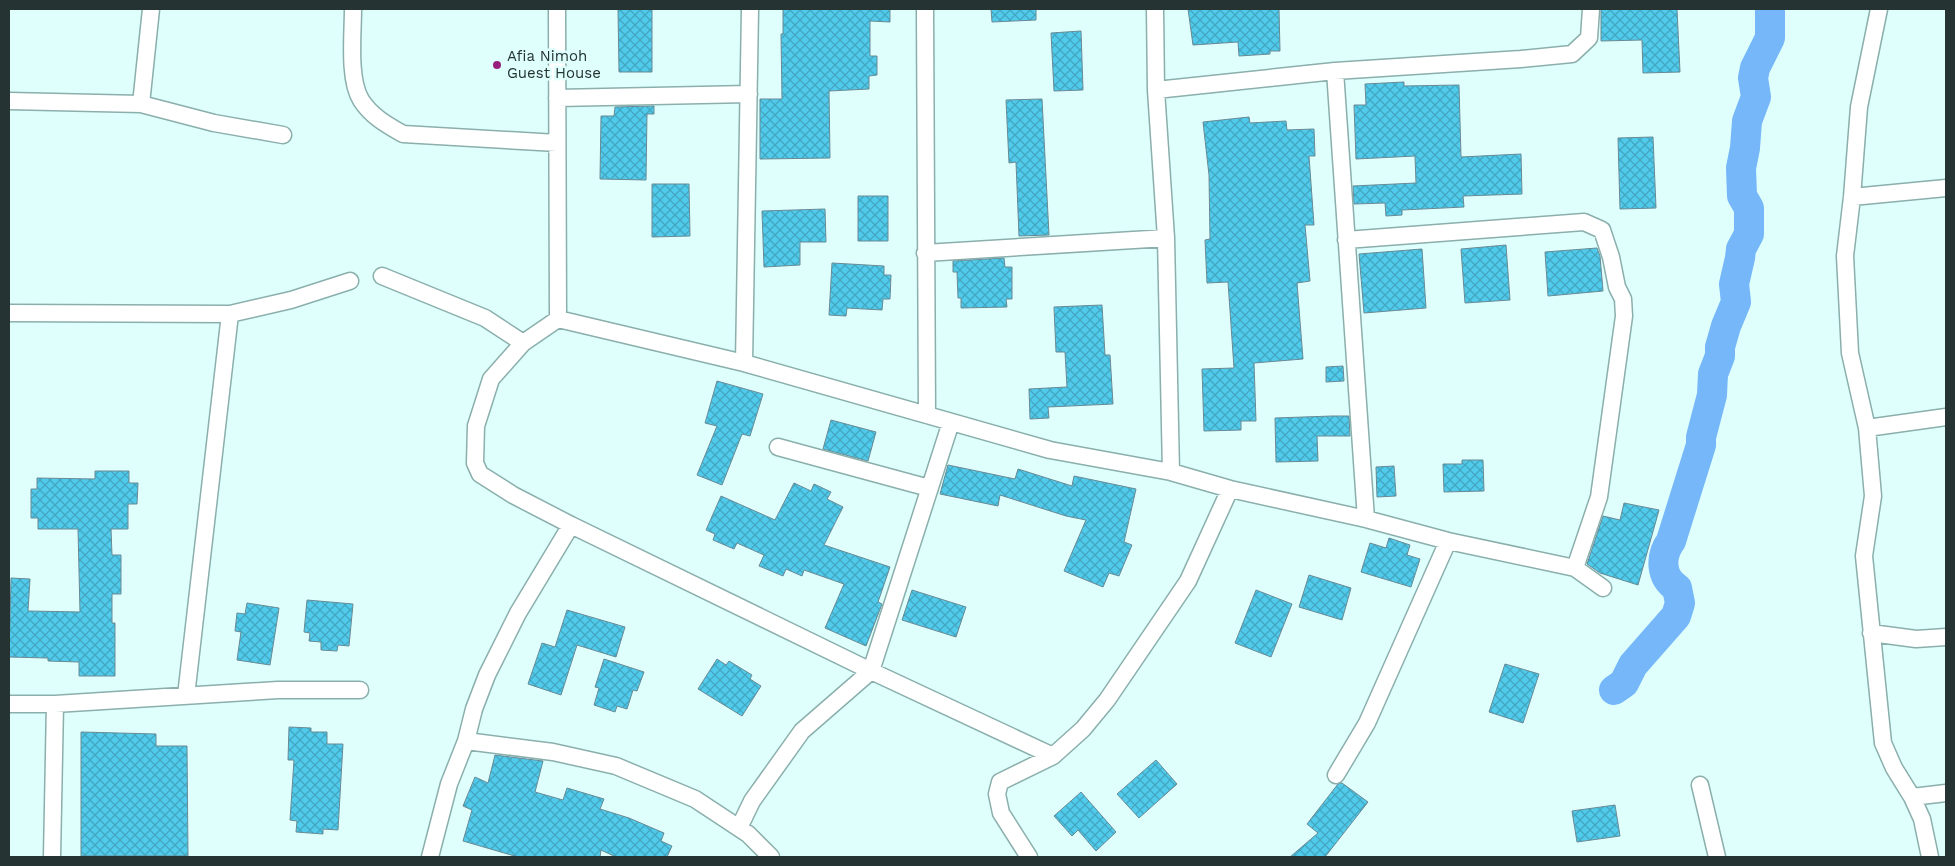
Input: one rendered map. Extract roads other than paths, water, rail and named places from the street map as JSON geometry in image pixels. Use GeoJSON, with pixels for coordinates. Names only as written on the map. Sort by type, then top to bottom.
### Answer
{"type":"FeatureCollection","features":[{"type":"Feature","properties":{"kind":"street"},"geometry":{"type":"LineString","coordinates":[[141,104],[152,9]]}},
{"type":"Feature","properties":{"kind":"street"},"geometry":{"type":"LineString","coordinates":[[353,9],[353,61],[356,83],[361,100],[382,123],[403,134],[557,143]]}},
{"type":"Feature","properties":{"kind":"street"},"geometry":{"type":"LineString","coordinates":[[557,9],[558,319]]}},
{"type":"Feature","properties":{"kind":"street"},"geometry":{"type":"LineString","coordinates":[[744,363],[750,9]]}},
{"type":"Feature","properties":{"kind":"street"},"geometry":{"type":"LineString","coordinates":[[925,9],[927,416]]}},
{"type":"Feature","properties":{"kind":"street"},"geometry":{"type":"LineString","coordinates":[[1155,9],[1156,90],[1166,238],[1171,472]]}},
{"type":"Feature","properties":{"kind":"street"},"geometry":{"type":"LineString","coordinates":[[1156,90],[1334,71],[1572,54],[1589,38],[1591,9]]}},
{"type":"Feature","properties":{"kind":"street"},"geometry":{"type":"LineString","coordinates":[[1879,9],[1859,107],[1845,256],[1850,353],[1867,428],[1873,496],[1864,556],[1883,744],[1922,819],[1930,857]]}},
{"type":"Feature","properties":{"kind":"street"},"geometry":{"type":"LineString","coordinates":[[1334,71],[1366,519]]}},
{"type":"Feature","properties":{"kind":"street"},"geometry":{"type":"LineString","coordinates":[[557,98],[749,94]]}},
{"type":"Feature","properties":{"kind":"street"},"geometry":{"type":"LineString","coordinates":[[9,101],[141,104],[214,123],[283,135]]}},
{"type":"Feature","properties":{"kind":"street"},"geometry":{"type":"LineString","coordinates":[[1852,197],[1946,188]]}},
{"type":"Feature","properties":{"kind":"street"},"geometry":{"type":"LineString","coordinates":[[1346,240],[1584,222],[1602,230],[1616,287],[1623,299],[1624,316],[1599,497],[1574,568]]}},
{"type":"Feature","properties":{"kind":"street"},"geometry":{"type":"LineString","coordinates":[[925,253],[1166,238]]}},
{"type":"Feature","properties":{"kind":"street"},"geometry":{"type":"LineString","coordinates":[[382,276],[485,318],[523,343]]}},
{"type":"Feature","properties":{"kind":"street"},"geometry":{"type":"LineString","coordinates":[[9,313],[230,314],[291,300],[350,281]]}},
{"type":"Feature","properties":{"kind":"street"},"geometry":{"type":"LineString","coordinates":[[186,696],[230,314]]}},
{"type":"Feature","properties":{"kind":"street"},"geometry":{"type":"LineString","coordinates":[[1054,756],[871,671],[571,525],[513,495],[480,474],[475,463],[476,426],[491,379],[523,343],[558,319],[744,363],[1050,450],[1171,472],[1230,488],[1366,519],[1448,542],[1574,568],[1603,588]]}},
{"type":"Feature","properties":{"kind":"street"},"geometry":{"type":"LineString","coordinates":[[1867,428],[1946,417]]}},
{"type":"Feature","properties":{"kind":"street"},"geometry":{"type":"LineString","coordinates":[[739,828],[752,801],[802,731],[871,671],[950,422]]}},
{"type":"Feature","properties":{"kind":"street"},"geometry":{"type":"LineString","coordinates":[[778,447],[929,488]]}},
{"type":"Feature","properties":{"kind":"street"},"geometry":{"type":"LineString","coordinates":[[1029,857],[1001,813],[997,794],[1000,782],[1054,756],[1083,729],[1107,700],[1188,581],[1230,488]]}},
{"type":"Feature","properties":{"kind":"street"},"geometry":{"type":"LineString","coordinates":[[430,857],[449,784],[466,742],[474,709],[487,674],[518,613],[571,525]]}},
{"type":"Feature","properties":{"kind":"street"},"geometry":{"type":"LineString","coordinates":[[1336,775],[1367,723],[1448,542]]}},
{"type":"Feature","properties":{"kind":"street"},"geometry":{"type":"LineString","coordinates":[[1871,633],[1916,639],[1946,637]]}},
{"type":"Feature","properties":{"kind":"street"},"geometry":{"type":"LineString","coordinates":[[9,704],[56,704],[278,690],[360,690]]}},
{"type":"Feature","properties":{"kind":"street"},"geometry":{"type":"LineString","coordinates":[[52,857],[56,704]]}},
{"type":"Feature","properties":{"kind":"street"},"geometry":{"type":"LineString","coordinates":[[466,742],[553,752],[616,766],[695,799],[748,834],[771,857]]}},
{"type":"Feature","properties":{"kind":"street"},"geometry":{"type":"LineString","coordinates":[[1700,785],[1717,857]]}},
{"type":"Feature","properties":{"kind":"street"},"geometry":{"type":"LineString","coordinates":[[1912,797],[1946,793]]}},
{"type":"Feature","properties":{"kind":"waterway"},"geometry":{"type":"LineString","coordinates":[[1614,690],[1624,683],[1633,665],[1676,616],[1680,603],[1677,588],[1667,578],[1665,572],[1665,553],[1671,541],[1701,445],[1701,437],[1712,395],[1713,374],[1720,356],[1720,347],[1726,326],[1736,302],[1734,284],[1741,249],[1749,234],[1749,208],[1742,196],[1741,168],[1747,121],[1756,97],[1753,78],[1755,68],[1770,38],[1770,9]]}},
{"type":"Feature","properties":{"kind":"place","name":"Afia Nimoh Guest House"},"geometry":{"type":"Point","coordinates":[497,65]}}]}
